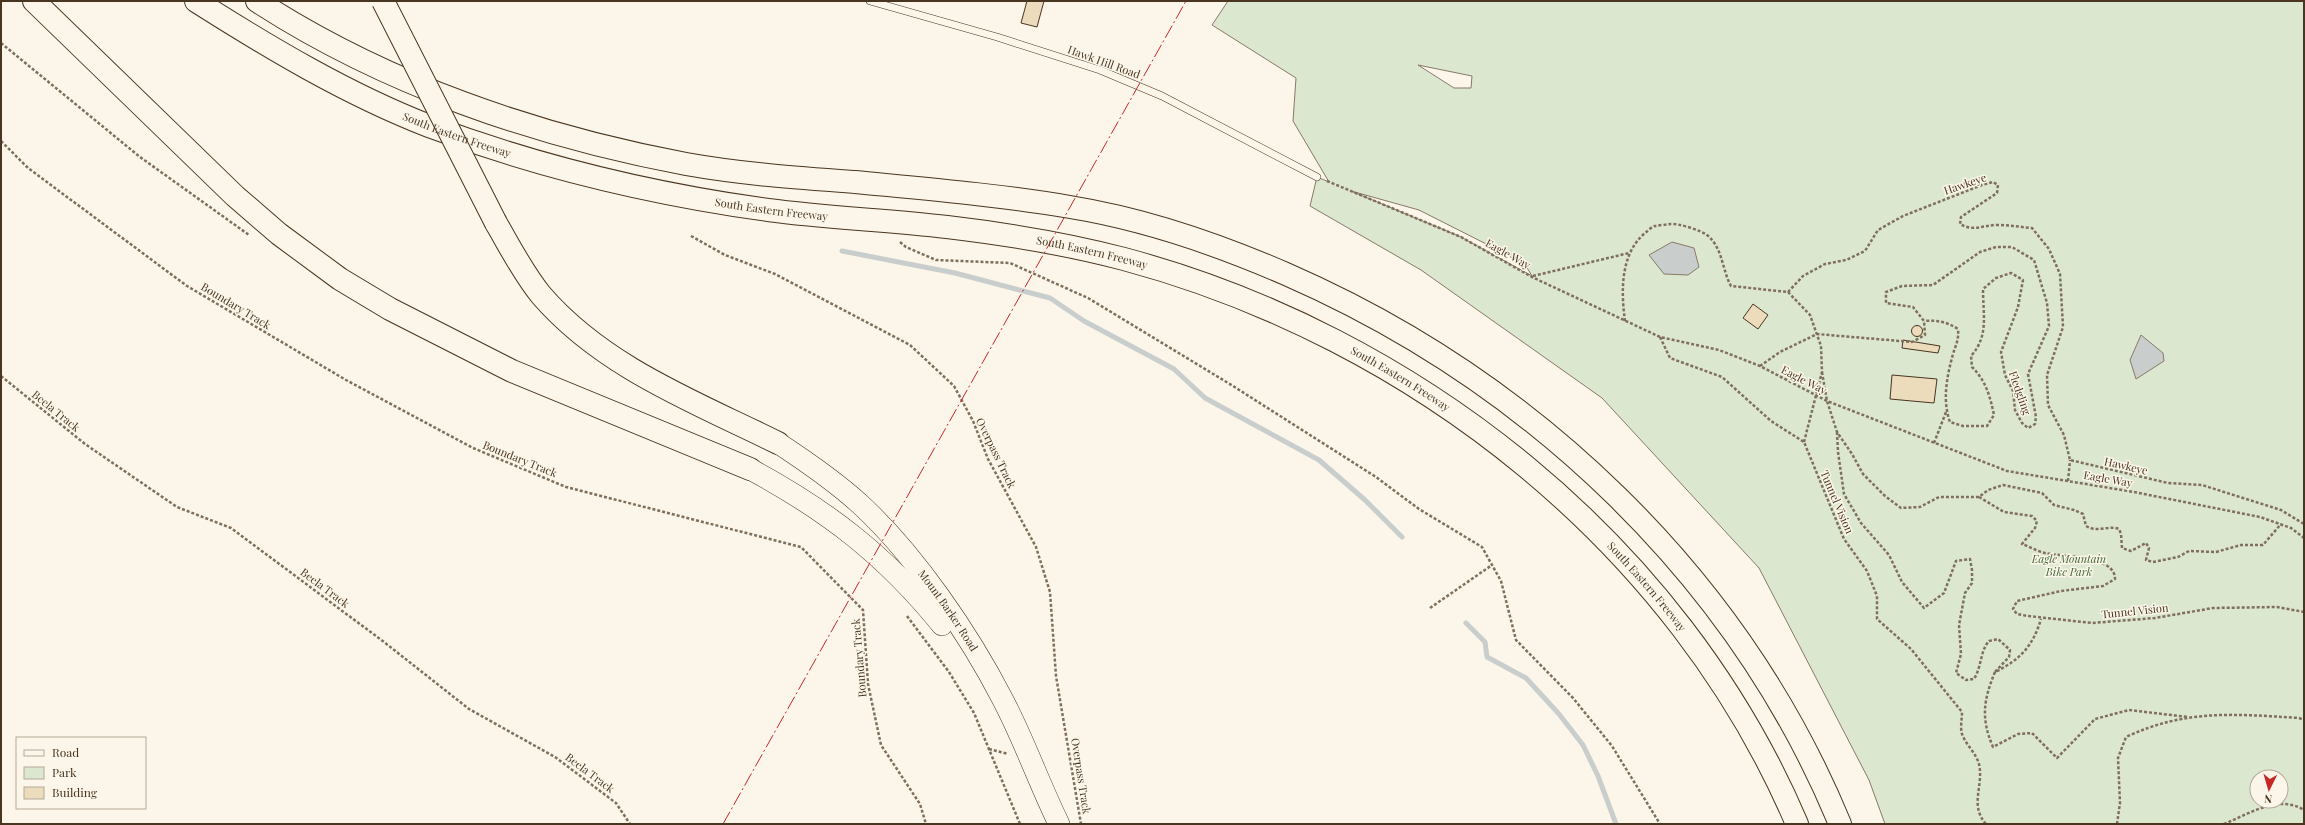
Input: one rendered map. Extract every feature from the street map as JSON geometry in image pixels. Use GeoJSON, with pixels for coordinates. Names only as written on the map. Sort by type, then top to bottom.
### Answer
{"type":"FeatureCollection","features":[{"type":"Feature","properties":{"kind":"highway"},"geometry":{"type":"LineString","coordinates":[[34,1],[234,196],[279,234],[340,279],[390,309],[512,371],[750,469]]}},
{"type":"Feature","properties":{"kind":"highway","name":"South Eastern Freeway"},"geometry":{"type":"LineString","coordinates":[[196,1],[270,48],[348,89],[426,124],[515,156],[597,179],[684,197],[772,210],[946,227],[1034,240],[1122,258],[1210,286],[1291,319],[1372,359],[1447,406],[1519,460],[1569,505],[1648,586],[1703,656],[1750,732],[1797,824]]}},
{"type":"Feature","properties":{"kind":"highway"},"geometry":{"type":"LineString","coordinates":[[257,1],[351,54],[426,89],[518,122],[604,146],[689,164],[776,176],[952,191],[1075,208],[1159,228],[1243,255],[1324,291],[1405,333],[1481,381],[1552,435],[1617,495],[1678,561],[1752,657],[1797,734],[1840,824]]}},
{"type":"Feature","properties":{"kind":"highway"},"geometry":{"type":"LineString","coordinates":[[383,1],[496,223],[540,294],[570,325],[615,359],[642,376],[778,443]]}},
{"type":"Feature","properties":{"kind":"main road","name":"Mount Barker Road"},"geometry":{"type":"LineString","coordinates":[[778,443],[819,470],[861,505],[907,555],[971,642],[1006,706],[1059,824]]}},
{"type":"Feature","properties":{"kind":"main road","name":"Mount Barker Road"},"geometry":{"type":"LineString","coordinates":[[750,469],[809,502],[846,528],[870,548],[923,602],[951,637],[986,689],[1022,762],[1048,824]]}},
{"type":"Feature","properties":{"kind":"lane","name":"Hawk Hill Road"},"geometry":{"type":"LineString","coordinates":[[870,1],[1100,70],[1162,96],[1317,177]]}},
{"type":"Feature","properties":{"kind":"path","name":"Boundary Track"},"geometry":{"type":"LineString","coordinates":[[1,141],[28,168],[187,286],[346,380],[473,448],[566,487],[801,547],[863,610],[868,684],[881,745],[920,804],[926,824]]}},
{"type":"Feature","properties":{"kind":"path","name":"Eagle Way"},"geometry":{"type":"LineString","coordinates":[[1317,177],[1461,237],[1532,276],[1660,337],[1718,350],[1760,366],[1827,401],[2007,471],[2068,480],[2260,517],[2281,524],[2304,538]]}},
{"type":"Feature","properties":{"kind":"path","name":"Hawkeye"},"geometry":{"type":"LineString","coordinates":[[1788,292],[1803,276],[1825,264],[1846,260],[1864,251],[1878,230],[1903,216],[1982,184],[1993,182],[1998,185],[1997,192],[1961,217],[1960,224],[1966,228],[1982,228],[1995,225],[2032,228],[2049,249],[2060,274],[2063,327],[2048,375],[2048,405],[2064,434],[2070,460],[2168,484],[2202,485],[2282,510],[2304,524]]}},
{"type":"Feature","properties":{"kind":"path"},"geometry":{"type":"LineString","coordinates":[[878,221],[906,247],[936,260],[1010,263],[1088,298],[1233,386],[1376,477],[1419,509],[1482,547],[1501,581],[1516,640],[1573,698],[1612,746],[1660,824]]}},
{"type":"Feature","properties":{"kind":"path"},"geometry":{"type":"LineString","coordinates":[[1625,321],[1622,302],[1623,282],[1630,253],[1638,238],[1653,226],[1677,223],[1707,235],[1723,257],[1725,275],[1731,286],[1788,292],[1810,315],[1822,346],[1822,372],[1827,401],[1837,432],[1863,474],[1885,496],[1901,508],[1920,507],[1940,497],[1979,497],[1988,490],[2003,485],[2042,493],[2054,505],[2083,514],[2086,526],[2090,529],[2101,530],[2113,527],[2119,529],[2122,534],[2122,548],[2131,551],[2146,543],[2149,548],[2146,560],[2153,562],[2178,557],[2189,551],[2216,552],[2241,545],[2263,545],[2281,524]]}},
{"type":"Feature","properties":{"kind":"path","name":"Overpass Track"},"geometry":{"type":"LineString","coordinates":[[691,236],[725,255],[775,274],[910,345],[954,386],[973,422],[988,459],[1036,547],[1050,592],[1056,676],[1081,824]]}},
{"type":"Feature","properties":{"kind":"path","name":"Fledgling"},"geometry":{"type":"LineString","coordinates":[[1924,321],[1913,307],[1886,303],[1886,292],[1902,286],[1932,285],[1980,252],[1996,247],[2012,247],[2034,260],[2047,304],[2049,326],[2028,374],[2036,417],[2035,424],[2028,428],[2022,423],[2015,410],[2013,391],[2005,375],[2001,352],[2021,296],[2023,280],[2011,273],[1996,278],[1983,289],[1984,328],[1981,345],[1971,356],[1972,367],[1981,377],[1989,392],[1994,415],[1987,426],[1977,428],[1950,422],[1946,412]]}},
{"type":"Feature","properties":{"kind":"path"},"geometry":{"type":"LineString","coordinates":[[1532,276],[1630,253]]}},
{"type":"Feature","properties":{"kind":"path"},"geometry":{"type":"LineString","coordinates":[[1760,366],[1780,352],[1817,334],[1912,342],[1925,335],[1924,321],[1935,320],[1949,323],[1958,329],[1959,340],[1949,367],[1946,393],[1946,412],[1934,443]]}},
{"type":"Feature","properties":{"kind":"path"},"geometry":{"type":"LineString","coordinates":[[1660,337],[1670,358],[1722,377],[1771,421],[1804,442],[1822,372]]}},
{"type":"Feature","properties":{"kind":"path","name":"Beela Track"},"geometry":{"type":"LineString","coordinates":[[1,376],[85,444],[177,506],[231,528],[384,642],[468,709],[555,757],[616,802],[630,824]]}},
{"type":"Feature","properties":{"kind":"path","name":"Tunnel Vision"},"geometry":{"type":"LineString","coordinates":[[1837,432],[1838,452],[1844,494],[1861,523],[1889,555],[1902,582],[1924,608],[1944,593],[1956,561],[1970,559],[1972,583],[1965,593],[1959,626],[1961,654],[1956,673],[1966,680],[1974,679],[1982,661],[1985,646],[1989,641],[1998,639],[2010,650],[2009,657],[1995,672],[1986,697],[1985,728],[1993,748],[2018,734],[2032,733],[2057,758],[2095,719],[2129,710],[2188,717]]}},
{"type":"Feature","properties":{"kind":"path","name":"Tunnel Vision"},"geometry":{"type":"LineString","coordinates":[[1804,442],[1844,539],[1867,571],[1877,596],[1877,619],[1911,649],[1962,712],[1962,733],[1979,764],[1980,784],[1976,799],[1981,819],[1986,824]]}},
{"type":"Feature","properties":{"kind":"path"},"geometry":{"type":"LineString","coordinates":[[2068,480],[2070,460]]}},
{"type":"Feature","properties":{"kind":"path","name":"Tunnel Vision"},"geometry":{"type":"LineString","coordinates":[[1979,497],[2004,512],[2032,516],[2037,521],[2035,528],[2022,544],[2045,553],[2080,557],[2100,562],[2111,568],[2115,573],[2115,579],[2103,586],[2061,591],[2017,601],[2013,609],[2017,614],[2040,619],[2092,623],[2155,618],[2213,608],[2277,607],[2304,612]]}},
{"type":"Feature","properties":{"kind":"path"},"geometry":{"type":"LineString","coordinates":[[1430,608],[1492,565]]}},
{"type":"Feature","properties":{"kind":"path"},"geometry":{"type":"LineString","coordinates":[[1995,672],[2014,662],[2036,637],[2040,619]]}},
{"type":"Feature","properties":{"kind":"path","name":"Tunnel Vision"},"geometry":{"type":"LineString","coordinates":[[2117,824],[2120,803],[2118,758],[2126,737],[2151,725],[2188,717],[2236,714],[2299,718],[2304,720]]}},
{"type":"Feature","properties":{"kind":"path"},"geometry":{"type":"LineString","coordinates":[[989,749],[1010,755],[1022,762]]}},
{"type":"Feature","properties":{"kind":"path"},"geometry":{"type":"LineString","coordinates":[[2224,824],[2278,803],[2296,805],[2304,810]]}},
{"type":"Feature","properties":{"kind":"green space","name":"Eagle Mountain Bike Park"},"geometry":{"type":"Polygon","coordinates":[[[1228,1],[2304,1],[2304,824],[1885,824],[1869,780],[1759,568],[1602,398],[1421,270],[1310,206],[1317,177],[1329,182],[1293,121],[1296,78],[1212,25],[1228,1]],[[1418,65],[1454,88],[1471,88],[1472,76],[1418,65]],[[1351,191],[1461,237],[1532,276],[1526,266],[1502,252],[1419,210],[1351,191]]]}},
{"type":"Feature","properties":{"kind":"shaded area"},"geometry":{"type":"Polygon","coordinates":[[[1672,242],[1694,248],[1699,267],[1688,275],[1664,274],[1649,255],[1672,242]]]}},
{"type":"Feature","properties":{"kind":"shaded area"},"geometry":{"type":"Polygon","coordinates":[[[2141,335],[2163,353],[2164,361],[2136,379],[2130,360],[2141,335]]]}},
{"type":"Feature","properties":{"kind":"building"},"geometry":{"type":"Polygon","coordinates":[[[1027,1],[1044,1],[1037,27],[1021,23],[1027,1]]]}},
{"type":"Feature","properties":{"kind":"building"},"geometry":{"type":"Polygon","coordinates":[[[1753,304],[1768,315],[1758,329],[1743,318],[1753,304]]]}},
{"type":"Feature","properties":{"kind":"building"},"geometry":{"type":"Polygon","coordinates":[[[1915,326],[1919,326],[1921,327],[1921,335],[1915,336],[1912,333],[1912,329],[1915,326]]]}},
{"type":"Feature","properties":{"kind":"building"},"geometry":{"type":"Polygon","coordinates":[[[1903,340],[1940,346],[1938,353],[1902,348],[1903,340]]]}},
{"type":"Feature","properties":{"kind":"building"},"geometry":{"type":"Polygon","coordinates":[[[1892,375],[1937,379],[1934,403],[1890,399],[1892,375]]]}},
{"type":"Feature","properties":{"kind":"waterway"},"geometry":{"type":"LineString","coordinates":[[842,251],[955,273],[1050,298],[1084,321],[1174,369],[1205,398],[1319,460],[1365,500],[1402,537]]}},
{"type":"Feature","properties":{"kind":"waterway"},"geometry":{"type":"LineString","coordinates":[[1466,623],[1485,642],[1487,657],[1526,678],[1559,714],[1583,745],[1598,776],[1616,824]]}},
{"type":"Feature","properties":{"kind":"power"},"geometry":{"type":"LineString","coordinates":[[723,824],[1186,1]]}}]}
